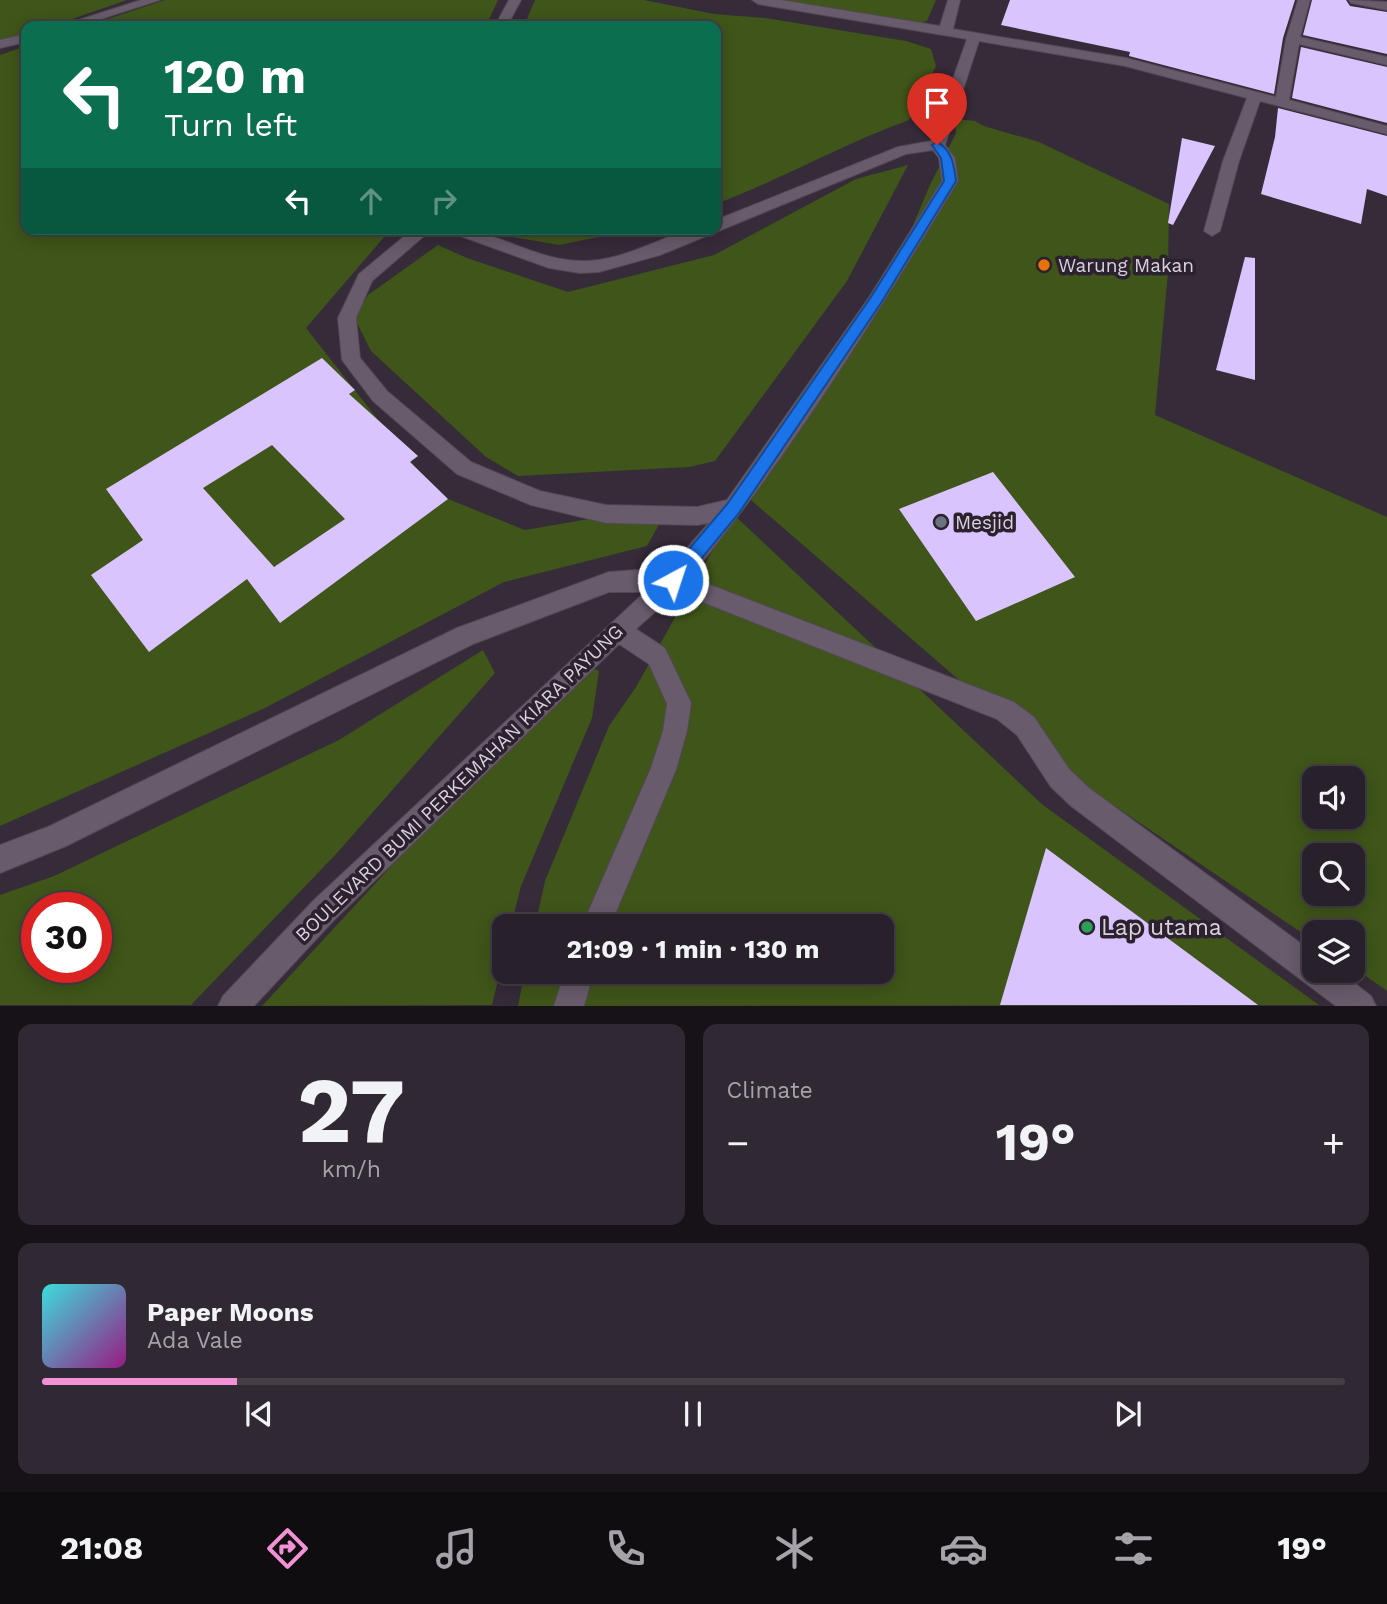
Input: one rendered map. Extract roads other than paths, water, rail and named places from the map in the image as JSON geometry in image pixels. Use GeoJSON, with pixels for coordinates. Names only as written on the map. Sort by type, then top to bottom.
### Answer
{"type":"FeatureCollection","features":[{"type":"Feature","properties":{"kind":"street"},"geometry":{"type":"LineString","coordinates":[[83,21],[154,0]]}},
{"type":"Feature","properties":{"kind":"street"},"geometry":{"type":"LineString","coordinates":[[504,21],[515,0]]}},
{"type":"Feature","properties":{"kind":"street"},"geometry":{"type":"LineString","coordinates":[[758,0],[1126,62],[1387,130]]}},
{"type":"Feature","properties":{"kind":"street"},"geometry":{"type":"LineString","coordinates":[[946,30],[954,0]]}},
{"type":"Feature","properties":{"kind":"street"},"geometry":{"type":"LineString","coordinates":[[1282,101],[1293,39],[1304,0]]}},
{"type":"Feature","properties":{"kind":"street"},"geometry":{"type":"LineString","coordinates":[[1354,0],[1387,6]]}},
{"type":"Feature","properties":{"kind":"street"},"geometry":{"type":"LineString","coordinates":[[721,224],[902,150],[937,145],[974,36]]}},
{"type":"Feature","properties":{"kind":"street"},"geometry":{"type":"LineString","coordinates":[[0,44],[21,39]]}},
{"type":"Feature","properties":{"kind":"street"},"geometry":{"type":"LineString","coordinates":[[1293,39],[1387,61]]}},
{"type":"Feature","properties":{"kind":"street"},"geometry":{"type":"LineString","coordinates":[[1212,231],[1231,161],[1256,94]]}},
{"type":"Feature","properties":{"kind":"street","name":"BOULEVARD BUMI PERKEMAHAN KIARA PAYUNG"},"geometry":{"type":"LineString","coordinates":[[233,1006],[324,909],[618,629],[670,583],[734,508],[876,300],[950,181],[947,158],[937,145]]}},
{"type":"Feature","properties":{"kind":"street"},"geometry":{"type":"LineString","coordinates":[[417,235],[365,278],[347,318],[351,360],[380,396],[464,468],[538,499],[606,514],[697,516],[734,508]]}},
{"type":"Feature","properties":{"kind":"street"},"geometry":{"type":"LineString","coordinates":[[475,235],[561,265],[589,266],[640,257],[693,235]]}},
{"type":"Feature","properties":{"kind":"street"},"geometry":{"type":"LineString","coordinates":[[0,859],[57,837],[465,636],[610,582],[637,580],[670,583],[990,703],[1019,718],[1033,733],[1061,780],[1080,797],[1302,961]]}},
{"type":"Feature","properties":{"kind":"street"},"geometry":{"type":"LineString","coordinates":[[600,914],[663,770],[675,731],[679,702],[657,656],[618,629]]}},
{"type":"Feature","properties":{"kind":"street"},"geometry":{"type":"LineString","coordinates":[[1331,983],[1362,1006]]}},
{"type":"Feature","properties":{"kind":"street"},"geometry":{"type":"LineString","coordinates":[[569,1006],[576,984]]}},
{"type":"Feature","properties":{"kind":"place","name":"Warung Makan"},"geometry":{"type":"Point","coordinates":[1044,265]}},
{"type":"Feature","properties":{"kind":"place","name":"Mesjid"},"geometry":{"type":"Point","coordinates":[941,522]}},
{"type":"Feature","properties":{"kind":"place","name":"Lap utama"},"geometry":{"type":"Point","coordinates":[1087,927]}}]}
